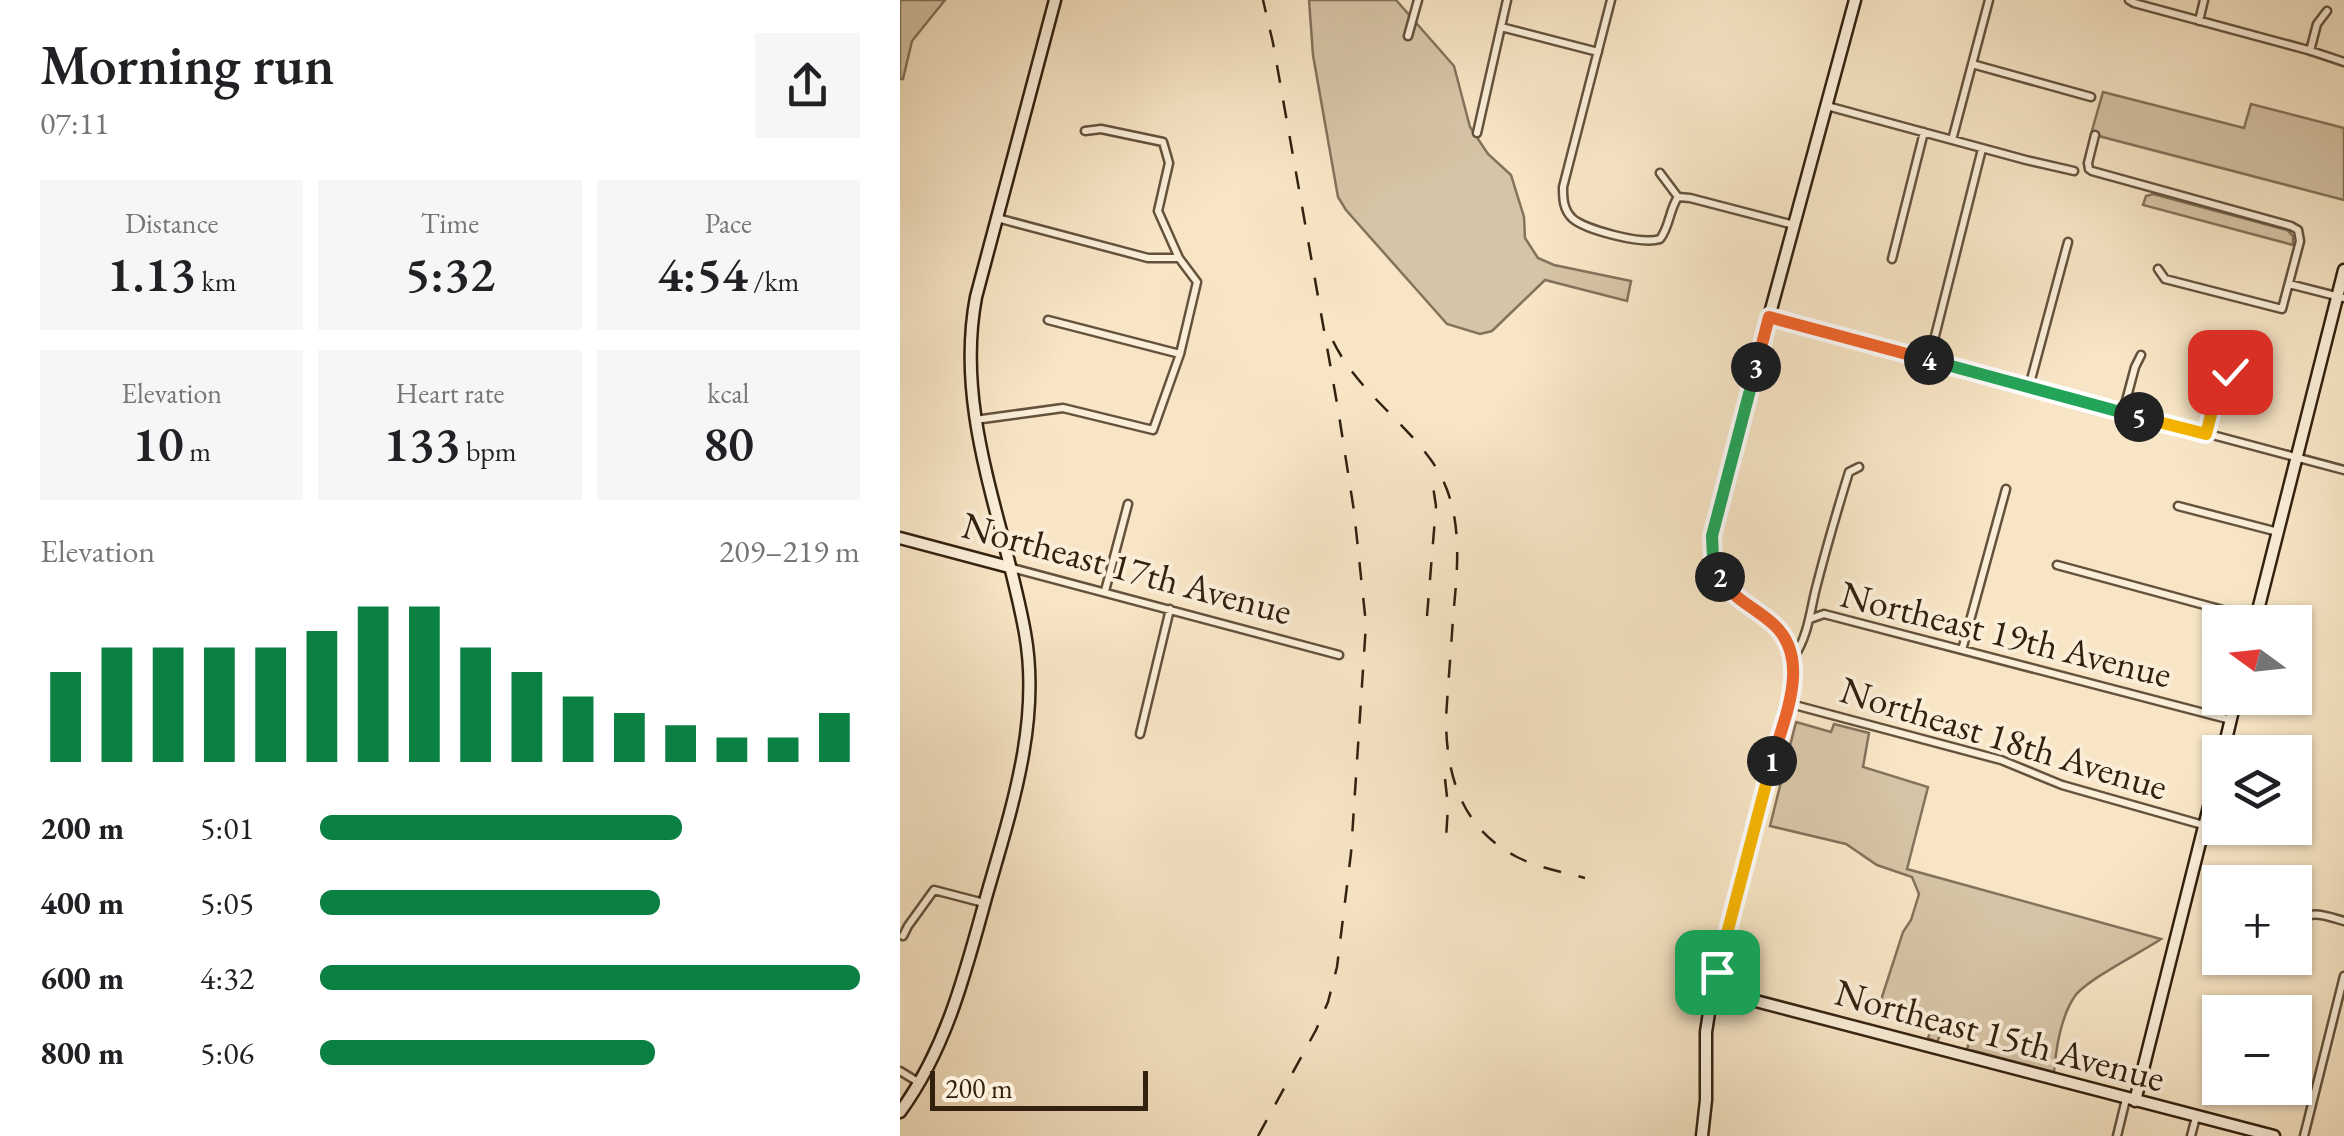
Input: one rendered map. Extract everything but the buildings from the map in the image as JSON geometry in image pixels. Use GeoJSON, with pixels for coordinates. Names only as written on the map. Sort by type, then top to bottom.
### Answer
{"type":"FeatureCollection","features":[{"type":"Feature","properties":{"kind":"street"},"geometry":{"type":"LineString","coordinates":[[900,1112],[936,1052],[954,1008],[1019,774],[1030,702],[1025,631],[975,420],[970,375],[973,314],[1055,0]]}},
{"type":"Feature","properties":{"kind":"street"},"geometry":{"type":"LineString","coordinates":[[1408,36],[1418,0]]}},
{"type":"Feature","properties":{"kind":"street"},"geometry":{"type":"LineString","coordinates":[[1476,133],[1507,0]]}},
{"type":"Feature","properties":{"kind":"street"},"geometry":{"type":"LineString","coordinates":[[1611,0],[1562,200],[1574,220],[1586,226],[1652,242],[1666,230],[1678,197]]}},
{"type":"Feature","properties":{"kind":"street"},"geometry":{"type":"LineString","coordinates":[[1702,1136],[1706,1032],[1713,987],[1788,703],[1794,658],[1780,630],[1740,601],[1717,573],[1712,536],[1855,0]]}},
{"type":"Feature","properties":{"kind":"street"},"geometry":{"type":"LineString","coordinates":[[1952,140],[1989,0]]}},
{"type":"Feature","properties":{"kind":"street"},"geometry":{"type":"LineString","coordinates":[[2130,0],[2344,62]]}},
{"type":"Feature","properties":{"kind":"street"},"geometry":{"type":"LineString","coordinates":[[2199,21],[2204,0]]}},
{"type":"Feature","properties":{"kind":"street"},"geometry":{"type":"LineString","coordinates":[[2310,50],[2317,24],[2327,11]]}},
{"type":"Feature","properties":{"kind":"street"},"geometry":{"type":"LineString","coordinates":[[1501,27],[1598,52]]}},
{"type":"Feature","properties":{"kind":"street"},"geometry":{"type":"LineString","coordinates":[[1972,64],[2091,96]]}},
{"type":"Feature","properties":{"kind":"street"},"geometry":{"type":"LineString","coordinates":[[1827,106],[2074,171]]}},
{"type":"Feature","properties":{"kind":"street"},"geometry":{"type":"LineString","coordinates":[[975,420],[1064,408],[1153,430],[1180,354],[1197,282],[1179,258],[1158,211],[1169,163],[1162,142],[1101,129],[1085,131]]}},
{"type":"Feature","properties":{"kind":"street"},"geometry":{"type":"LineString","coordinates":[[1892,259],[1924,132]]}},
{"type":"Feature","properties":{"kind":"street"},"geometry":{"type":"LineString","coordinates":[[2095,135],[2088,163],[2092,172],[2298,230],[2300,241],[2282,308],[2165,278],[2158,269]]}},
{"type":"Feature","properties":{"kind":"street"},"geometry":{"type":"LineString","coordinates":[[1929,360],[1982,149]]}},
{"type":"Feature","properties":{"kind":"street"},"geometry":{"type":"LineString","coordinates":[[1660,173],[1678,197],[1795,225]]}},
{"type":"Feature","properties":{"kind":"street"},"geometry":{"type":"LineString","coordinates":[[997,218],[1148,258],[1179,258]]}},
{"type":"Feature","properties":{"kind":"street"},"geometry":{"type":"LineString","coordinates":[[2030,387],[2068,242]]}},
{"type":"Feature","properties":{"kind":"street"},"geometry":{"type":"LineString","coordinates":[[2259,605],[2341,298],[2344,270]]}},
{"type":"Feature","properties":{"kind":"street"},"geometry":{"type":"LineString","coordinates":[[2289,284],[2341,298]]}},
{"type":"Feature","properties":{"kind":"street"},"geometry":{"type":"LineString","coordinates":[[1769,317],[2344,470]]}},
{"type":"Feature","properties":{"kind":"street"},"geometry":{"type":"LineString","coordinates":[[1048,320],[1180,354]]}},
{"type":"Feature","properties":{"kind":"street"},"geometry":{"type":"LineString","coordinates":[[2123,412],[2134,367],[2142,355]]}},
{"type":"Feature","properties":{"kind":"street"},"geometry":{"type":"LineString","coordinates":[[2206,434],[2224,375],[2264,372]]}},
{"type":"Feature","properties":{"kind":"street"},"geometry":{"type":"LineString","coordinates":[[1810,619],[1849,472],[1859,467]]}},
{"type":"Feature","properties":{"kind":"street"},"geometry":{"type":"LineString","coordinates":[[1962,650],[2006,489]]}},
{"type":"Feature","properties":{"kind":"street"},"geometry":{"type":"LineString","coordinates":[[1105,592],[1128,504]]}},
{"type":"Feature","properties":{"kind":"street"},"geometry":{"type":"LineString","coordinates":[[2178,506],[2278,532]]}},
{"type":"Feature","properties":{"kind":"street","name":"Northeast 17th Avenue"},"geometry":{"type":"LineString","coordinates":[[900,538],[1339,655]]}},
{"type":"Feature","properties":{"kind":"street"},"geometry":{"type":"LineString","coordinates":[[2057,565],[2202,606]]}},
{"type":"Feature","properties":{"kind":"street"},"geometry":{"type":"LineString","coordinates":[[1140,734],[1170,610]]}},
{"type":"Feature","properties":{"kind":"street","name":"Northeast 19th Avenue"},"geometry":{"type":"LineString","coordinates":[[1794,658],[1810,619],[1824,614],[2230,720]]}},
{"type":"Feature","properties":{"kind":"street","name":"Northeast 18th Avenue"},"geometry":{"type":"LineString","coordinates":[[1788,703],[2001,760],[2062,786],[2202,825]]}},
{"type":"Feature","properties":{"kind":"street"},"geometry":{"type":"LineString","coordinates":[[2226,735],[2231,715]]}},
{"type":"Feature","properties":{"kind":"street"},"geometry":{"type":"LineString","coordinates":[[2116,1136],[2130,1100],[2202,833]]}},
{"type":"Feature","properties":{"kind":"street"},"geometry":{"type":"LineString","coordinates":[[903,936],[934,890],[985,903]]}},
{"type":"Feature","properties":{"kind":"street"},"geometry":{"type":"LineString","coordinates":[[2312,914],[2344,921]]}},
{"type":"Feature","properties":{"kind":"street"},"geometry":{"type":"LineString","coordinates":[[2304,1136],[2344,976]]}},
{"type":"Feature","properties":{"kind":"street","name":"Northeast 15th Avenue"},"geometry":{"type":"LineString","coordinates":[[1713,987],[1720,992],[2274,1136]]}},
{"type":"Feature","properties":{"kind":"street"},"geometry":{"type":"LineString","coordinates":[[900,1070],[920,1082]]}},
{"type":"Feature","properties":{"kind":"street"},"geometry":{"type":"LineString","coordinates":[[2191,1136],[2196,1117]]}},
{"type":"Feature","properties":{"kind":"shaded area"},"geometry":{"type":"Polygon","coordinates":[[[900,0],[945,0],[912,41],[903,79],[900,79],[900,0]]]}},
{"type":"Feature","properties":{"kind":"shaded area"},"geometry":{"type":"Polygon","coordinates":[[[1309,0],[1396,0],[1454,66],[1470,127],[1488,154],[1511,175],[1524,217],[1525,238],[1538,258],[1631,281],[1627,301],[1545,280],[1492,331],[1480,334],[1447,324],[1338,197],[1313,55],[1309,0]]]}},
{"type":"Feature","properties":{"kind":"shaded area"},"geometry":{"type":"Polygon","coordinates":[[[2103,92],[2244,128],[2251,104],[2344,128],[2344,200],[2091,134],[2103,92]]]}},
{"type":"Feature","properties":{"kind":"shaded area"},"geometry":{"type":"Polygon","coordinates":[[[2153,194],[2287,230],[2293,236],[2293,245],[2143,205],[2146,196],[2153,194]]]}},
{"type":"Feature","properties":{"kind":"shaded area"},"geometry":{"type":"Polygon","coordinates":[[[1796,722],[1831,732],[1834,724],[1869,733],[1863,767],[1928,787],[1907,869],[2161,939],[2102,974],[2075,996],[2063,1023],[2054,1072],[1967,1049],[1974,1028],[1947,1020],[1937,1042],[1928,1038],[1935,1019],[1881,1000],[1919,894],[1912,877],[1877,865],[1846,844],[1770,826],[1796,722]]]}},
{"type":"Feature","properties":{"kind":"railway"},"geometry":{"type":"LineString","coordinates":[[1258,1136],[1316,1030],[1337,967],[1351,853],[1366,624],[1338,409],[1263,0]]}},
{"type":"Feature","properties":{"kind":"railway"},"geometry":{"type":"LineString","coordinates":[[1333,341],[1366,389],[1431,460],[1449,497],[1457,557],[1446,718],[1449,760],[1461,799],[1470,816],[1498,845],[1534,864],[1585,878]]}},
{"type":"Feature","properties":{"kind":"railway"},"geometry":{"type":"LineString","coordinates":[[1427,616],[1436,506],[1432,480]]}},
{"type":"Feature","properties":{"kind":"railway"},"geometry":{"type":"LineString","coordinates":[[1445,779],[1446,839]]}},
{"type":"Feature","properties":{"kind":"route"},"geometry":{"type":"LineString","coordinates":[[1717,972],[1794,669],[1794,658],[1780,630],[1732,594],[1717,573],[1712,547],[1713,529],[1769,317],[2206,434],[2220,380],[2230,372]]}}]}
